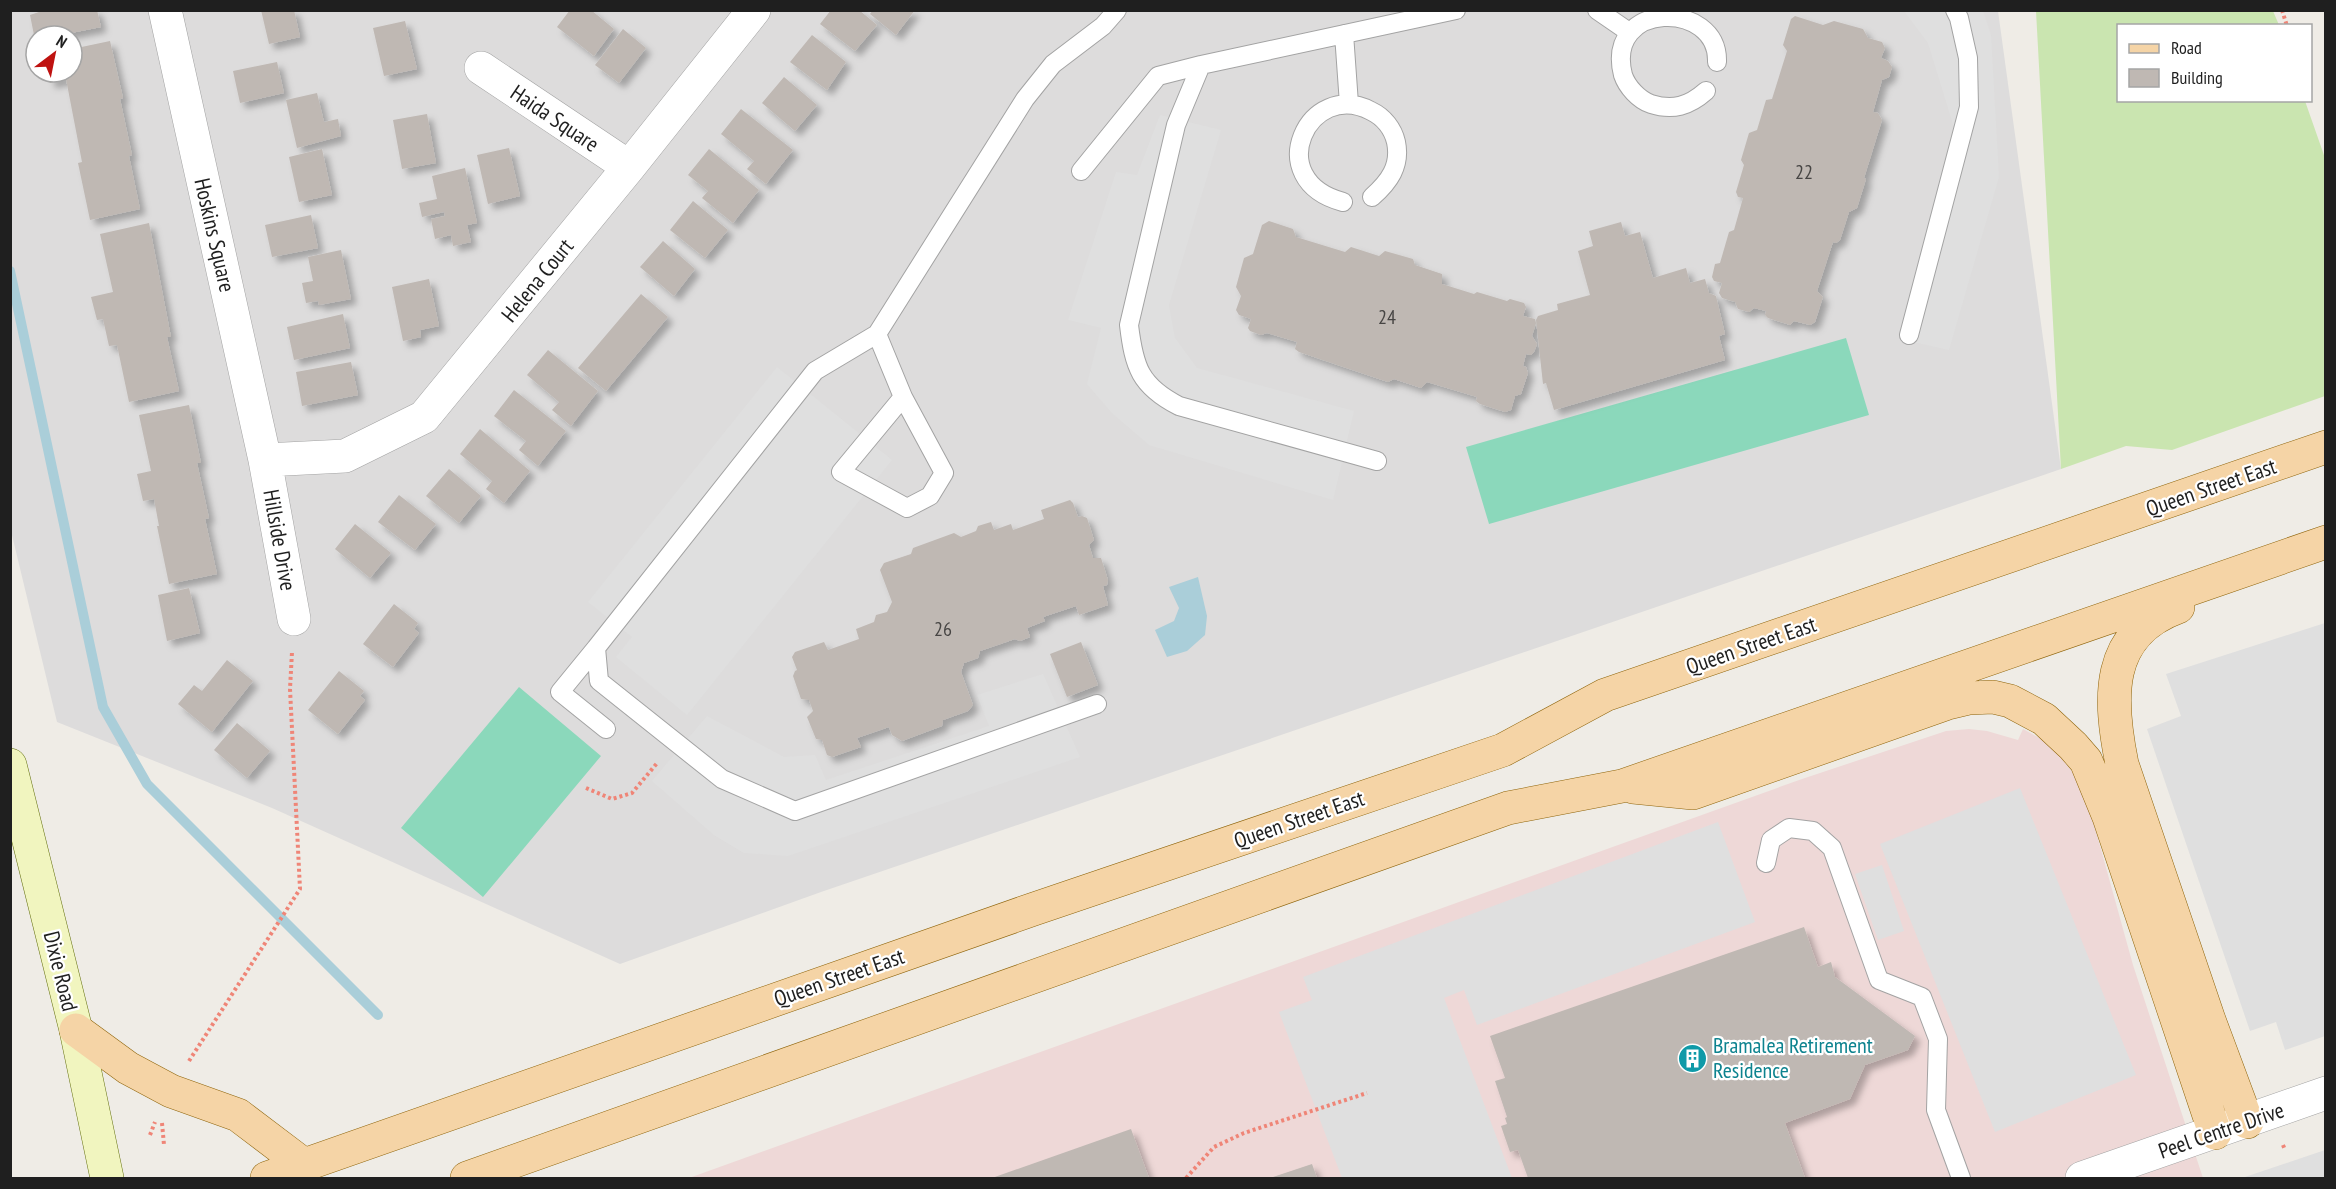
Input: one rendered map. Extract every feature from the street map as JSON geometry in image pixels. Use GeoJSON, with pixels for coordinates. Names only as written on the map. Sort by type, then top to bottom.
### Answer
{"type":"FeatureCollection","features":[{"type":"Feature","properties":{"kind":"main road","name":"Queen Street East"},"geometry":{"type":"LineString","coordinates":[[267,1179],[1034,909],[1503,750],[1605,695],[2325,447]]}},
{"type":"Feature","properties":{"kind":"main road"},"geometry":{"type":"LineString","coordinates":[[467,1179],[1508,808],[1622,786],[2325,542]]}},
{"type":"Feature","properties":{"kind":"main road"},"geometry":{"type":"LineString","coordinates":[[2247,1122],[2209,1020],[2122,764],[2114,724],[2113,687],[2120,660],[2138,633],[2160,614],[2302,561],[2325,542]]}},
{"type":"Feature","properties":{"kind":"main road"},"geometry":{"type":"LineString","coordinates":[[1622,786],[1693,793],[1948,703],[1969,698],[1993,697],[2010,701],[2044,718],[2086,761],[2109,817],[2215,1133]]}},
{"type":"Feature","properties":{"kind":"main road","name":"Dixie Road"},"geometry":{"type":"LineString","coordinates":[[10,765],[76,1030],[107,1179]]}},
{"type":"Feature","properties":{"kind":"main road"},"geometry":{"type":"LineString","coordinates":[[76,1030],[129,1068],[171,1091],[238,1115],[304,1165]]}},
{"type":"Feature","properties":{"kind":"street","name":"Hoskins Square"},"geometry":{"type":"LineString","coordinates":[[165,10],[265,460]]}},
{"type":"Feature","properties":{"kind":"street","name":"Helena Court"},"geometry":{"type":"LineString","coordinates":[[265,460],[345,456],[424,417],[754,10]]}},
{"type":"Feature","properties":{"kind":"street","name":"Haida Square"},"geometry":{"type":"LineString","coordinates":[[481,68],[629,167]]}},
{"type":"Feature","properties":{"kind":"street","name":"Hillside Drive"},"geometry":{"type":"LineString","coordinates":[[265,460],[294,619]]}},
{"type":"Feature","properties":{"kind":"street","name":"Peel Centre Drive"},"geometry":{"type":"LineString","coordinates":[[2082,1179],[2325,1094]]}},
{"type":"Feature","properties":{"kind":"lane"},"geometry":{"type":"LineString","coordinates":[[606,729],[561,692],[815,371],[877,334],[1025,99],[1053,64],[1103,26],[1117,10]]}},
{"type":"Feature","properties":{"kind":"lane"},"geometry":{"type":"LineString","coordinates":[[1081,171],[1158,76],[1438,12],[1456,10]]}},
{"type":"Feature","properties":{"kind":"lane"},"geometry":{"type":"LineString","coordinates":[[1598,10],[1629,32]]}},
{"type":"Feature","properties":{"kind":"lane"},"geometry":{"type":"LineString","coordinates":[[1909,335],[1969,107],[1968,58],[1955,10]]}},
{"type":"Feature","properties":{"kind":"lane"},"geometry":{"type":"LineString","coordinates":[[1706,91],[1695,100],[1680,107],[1664,108],[1648,103],[1634,93],[1624,80],[1620,63],[1622,47],[1629,32],[1640,21],[1653,14],[1668,11],[1684,13],[1697,20],[1708,31],[1715,45],[1717,62]]}},
{"type":"Feature","properties":{"kind":"lane"},"geometry":{"type":"LineString","coordinates":[[1344,34],[1349,104]]}},
{"type":"Feature","properties":{"kind":"lane"},"geometry":{"type":"LineString","coordinates":[[1201,65],[1176,125],[1129,325],[1132,353],[1144,380],[1160,396],[1179,406],[1377,461]]}},
{"type":"Feature","properties":{"kind":"lane"},"geometry":{"type":"LineString","coordinates":[[1343,202],[1328,198],[1314,189],[1304,175],[1299,159],[1300,142],[1306,127],[1318,114],[1333,106],[1349,104],[1365,107],[1379,115],[1389,127],[1395,141],[1397,156],[1394,172],[1385,186],[1372,197]]}},
{"type":"Feature","properties":{"kind":"lane"},"geometry":{"type":"LineString","coordinates":[[877,334],[903,397],[944,473],[930,496],[907,508],[841,472],[903,397]]}},
{"type":"Feature","properties":{"kind":"lane"},"geometry":{"type":"LineString","coordinates":[[596,648],[599,681],[722,778],[795,811],[1097,704]]}},
{"type":"Feature","properties":{"kind":"lane"},"geometry":{"type":"LineString","coordinates":[[1766,863],[1771,840],[1789,828],[1813,831],[1832,848],[1879,980],[1922,997],[1938,1039],[1936,1110],[1961,1179]]}},
{"type":"Feature","properties":{"kind":"path"},"geometry":{"type":"LineString","coordinates":[[188,1062],[300,889],[290,689],[294,619]]}},
{"type":"Feature","properties":{"kind":"path"},"geometry":{"type":"LineString","coordinates":[[586,788],[612,799],[632,794],[675,741]]}},
{"type":"Feature","properties":{"kind":"path"},"geometry":{"type":"LineString","coordinates":[[1186,1179],[1214,1147],[1244,1133],[1367,1094]]}},
{"type":"Feature","properties":{"kind":"path"},"geometry":{"type":"LineString","coordinates":[[2283,1144],[2285,1150]]}},
{"type":"Feature","properties":{"kind":"shaded area"},"geometry":{"type":"Polygon","coordinates":[[[10,11],[1998,11],[2061,469],[821,892],[620,964],[272,808],[57,722],[11,531],[10,11]]]}},
{"type":"Feature","properties":{"kind":"shaded area"},"geometry":{"type":"Polygon","coordinates":[[[1904,11],[1983,11],[1991,35],[1999,177],[1949,350],[1905,340],[1956,134],[1928,43],[1904,11]]]}},
{"type":"Feature","properties":{"kind":"shaded area"},"geometry":{"type":"Polygon","coordinates":[[[1160,115],[1221,130],[1169,305],[1175,338],[1197,368],[1354,411],[1333,500],[1149,445],[1112,413],[1087,384],[1101,328],[1068,320],[1116,172],[1137,175],[1160,115]]]}},
{"type":"Feature","properties":{"kind":"shaded area"},"geometry":{"type":"Polygon","coordinates":[[[777,367],[892,460],[687,715],[616,657],[632,637],[588,602],[777,367]]]}},
{"type":"Feature","properties":{"kind":"shaded area"},"geometry":{"type":"Polygon","coordinates":[[[2325,623],[2325,1036],[2285,1050],[2276,1022],[2250,1031],[2147,729],[2181,716],[2166,674],[2325,623]]]}},
{"type":"Feature","properties":{"kind":"shaded area"},"geometry":{"type":"Polygon","coordinates":[[[1043,674],[1080,757],[788,856],[744,853],[714,835],[652,781],[707,716],[784,757],[815,755],[826,780],[989,726],[977,695],[1043,674]]]}},
{"type":"Feature","properties":{"kind":"shaded area"},"geometry":{"type":"Polygon","coordinates":[[[1969,729],[1987,731],[2018,740],[2023,729],[2045,741],[2076,777],[2087,799],[2133,965],[2203,1178],[689,1178],[1802,779],[1946,731],[1969,729]]]}},
{"type":"Feature","properties":{"kind":"shaded area"},"geometry":{"type":"Polygon","coordinates":[[[2020,788],[2136,1075],[1995,1132],[1880,844],[2020,788]]]}},
{"type":"Feature","properties":{"kind":"shaded area"},"geometry":{"type":"Polygon","coordinates":[[[1718,822],[1755,922],[1477,1025],[1464,990],[1444,998],[1512,1178],[1342,1178],[1279,1012],[1312,1000],[1303,977],[1718,822]]]}},
{"type":"Feature","properties":{"kind":"shaded area"},"geometry":{"type":"Polygon","coordinates":[[[1882,865],[1904,931],[1878,940],[1855,874],[1882,865]]]}},
{"type":"Feature","properties":{"kind":"shaded area"},"geometry":{"type":"Polygon","coordinates":[[[2325,1150],[2325,1178],[2242,1178],[2325,1150]]]}},
{"type":"Feature","properties":{"kind":"green space"},"geometry":{"type":"Polygon","coordinates":[[[2036,11],[2273,11],[2279,24],[2117,24],[2117,102],[2305,102],[2325,158],[2325,396],[2172,450],[2126,446],[2061,469],[2036,11]]]}},
{"type":"Feature","properties":{"kind":"green space"},"geometry":{"type":"Polygon","coordinates":[[[1846,338],[1869,415],[1489,524],[1466,447],[1846,338]]]}},
{"type":"Feature","properties":{"kind":"green space"},"geometry":{"type":"Polygon","coordinates":[[[519,687],[601,756],[483,897],[401,828],[519,687]]]}},
{"type":"Feature","properties":{"kind":"water"},"geometry":{"type":"Polygon","coordinates":[[[1198,577],[1207,616],[1205,635],[1187,651],[1167,657],[1155,630],[1174,621],[1179,608],[1169,587],[1198,577]]]}},
{"type":"Feature","properties":{"kind":"building"},"geometry":{"type":"Polygon","coordinates":[[[45,10],[97,10],[101,27],[84,30],[84,24],[32,24],[30,15],[45,10]]]}},
{"type":"Feature","properties":{"kind":"building"},"geometry":{"type":"Polygon","coordinates":[[[261,10],[294,10],[300,37],[269,44],[261,10]]]}},
{"type":"Feature","properties":{"kind":"building"},"geometry":{"type":"Polygon","coordinates":[[[570,10],[591,10],[614,29],[594,56],[557,27],[570,10]]]}},
{"type":"Feature","properties":{"kind":"building"},"geometry":{"type":"Polygon","coordinates":[[[831,10],[859,10],[877,25],[855,51],[820,24],[831,10]]]}},
{"type":"Feature","properties":{"kind":"building"},"geometry":{"type":"Polygon","coordinates":[[[873,10],[915,10],[896,35],[870,14],[873,10]]]}},
{"type":"Feature","properties":{"kind":"building"},"geometry":{"type":"Polygon","coordinates":[[[1795,16],[1823,25],[1834,21],[1863,29],[1868,38],[1882,42],[1885,48],[1881,58],[1888,61],[1892,67],[1889,77],[1882,80],[1873,112],[1878,113],[1882,120],[1857,208],[1849,212],[1840,240],[1833,242],[1817,291],[1823,297],[1815,322],[1810,325],[1794,321],[1790,325],[1768,318],[1765,315],[1766,311],[1754,308],[1749,312],[1738,309],[1735,302],[1722,298],[1719,293],[1722,283],[1714,281],[1712,277],[1715,264],[1720,263],[1729,232],[1734,230],[1743,198],[1738,197],[1736,192],[1744,165],[1741,160],[1749,133],[1757,130],[1766,100],[1772,99],[1787,51],[1783,45],[1791,19],[1795,16]]]}},
{"type":"Feature","properties":{"kind":"building"},"geometry":{"type":"Polygon","coordinates":[[[405,21],[417,69],[384,76],[373,28],[405,21]]]}},
{"type":"Feature","properties":{"kind":"building"},"geometry":{"type":"Polygon","coordinates":[[[623,29],[646,48],[619,83],[595,65],[623,29]]]}},
{"type":"Feature","properties":{"kind":"building"},"geometry":{"type":"Polygon","coordinates":[[[812,35],[846,62],[827,90],[790,62],[812,35]]]}},
{"type":"Feature","properties":{"kind":"building"},"geometry":{"type":"Polygon","coordinates":[[[110,41],[123,98],[120,99],[140,209],[90,220],[78,163],[82,162],[67,84],[84,84],[84,46],[110,41]]]}},
{"type":"Feature","properties":{"kind":"building"},"geometry":{"type":"Polygon","coordinates":[[[277,62],[284,93],[240,103],[233,71],[277,62]]]}},
{"type":"Feature","properties":{"kind":"building"},"geometry":{"type":"Polygon","coordinates":[[[784,77],[817,105],[795,131],[762,103],[784,77]]]}},
{"type":"Feature","properties":{"kind":"building"},"geometry":{"type":"Polygon","coordinates":[[[317,93],[324,122],[338,119],[341,136],[297,148],[286,100],[317,93]]]}},
{"type":"Feature","properties":{"kind":"building"},"geometry":{"type":"Polygon","coordinates":[[[741,109],[793,150],[766,184],[747,169],[754,161],[721,134],[741,109]]]}},
{"type":"Feature","properties":{"kind":"building"},"geometry":{"type":"Polygon","coordinates":[[[427,114],[436,163],[402,169],[393,120],[427,114]]]}},
{"type":"Feature","properties":{"kind":"building"},"geometry":{"type":"Polygon","coordinates":[[[509,148],[520,196],[488,204],[477,155],[509,148]]]}},
{"type":"Feature","properties":{"kind":"building"},"geometry":{"type":"Polygon","coordinates":[[[322,149],[332,195],[299,202],[289,157],[322,149]]]}},
{"type":"Feature","properties":{"kind":"building"},"geometry":{"type":"Polygon","coordinates":[[[709,149],[759,190],[733,223],[702,198],[708,191],[688,175],[709,149]]]}},
{"type":"Feature","properties":{"kind":"building"},"geometry":{"type":"Polygon","coordinates":[[[465,168],[477,223],[467,225],[471,242],[453,246],[451,235],[435,239],[431,219],[445,216],[444,212],[422,217],[419,203],[437,199],[432,176],[465,168]]]}},
{"type":"Feature","properties":{"kind":"building"},"geometry":{"type":"Polygon","coordinates":[[[693,201],[728,230],[705,258],[670,230],[693,201]]]}},
{"type":"Feature","properties":{"kind":"building"},"geometry":{"type":"Polygon","coordinates":[[[311,215],[318,248],[272,257],[265,225],[311,215]]]}},
{"type":"Feature","properties":{"kind":"building"},"geometry":{"type":"Polygon","coordinates":[[[1269,221],[1293,229],[1296,237],[1345,252],[1351,247],[1379,256],[1385,251],[1413,259],[1415,265],[1442,274],[1442,284],[1474,294],[1477,292],[1507,301],[1510,299],[1524,303],[1526,307],[1523,316],[1535,319],[1532,336],[1537,344],[1531,355],[1526,354],[1523,366],[1526,367],[1528,373],[1521,394],[1515,396],[1511,410],[1505,412],[1480,404],[1476,401],[1477,397],[1427,382],[1421,388],[1394,379],[1388,382],[1299,352],[1295,349],[1297,342],[1267,333],[1261,335],[1250,331],[1248,328],[1251,319],[1239,315],[1236,310],[1241,296],[1236,287],[1244,258],[1253,254],[1262,225],[1269,221]]]}},
{"type":"Feature","properties":{"kind":"building"},"geometry":{"type":"Polygon","coordinates":[[[1621,222],[1625,236],[1640,232],[1653,278],[1686,268],[1690,283],[1705,279],[1709,293],[1716,296],[1725,334],[1719,336],[1725,360],[1554,410],[1546,383],[1543,384],[1536,320],[1538,316],[1558,310],[1557,304],[1590,295],[1578,251],[1593,246],[1589,231],[1621,222]]]}},
{"type":"Feature","properties":{"kind":"building"},"geometry":{"type":"Polygon","coordinates":[[[149,223],[171,337],[167,337],[179,391],[129,402],[117,345],[109,346],[103,319],[97,320],[91,297],[113,292],[100,234],[149,223]]]}},
{"type":"Feature","properties":{"kind":"building"},"geometry":{"type":"Polygon","coordinates":[[[663,241],[695,269],[674,296],[640,267],[663,241]]]}},
{"type":"Feature","properties":{"kind":"building"},"geometry":{"type":"Polygon","coordinates":[[[341,250],[351,299],[319,305],[318,301],[306,303],[302,283],[313,281],[308,257],[341,250]]]}},
{"type":"Feature","properties":{"kind":"building"},"geometry":{"type":"Polygon","coordinates":[[[429,279],[439,326],[420,330],[421,337],[403,341],[392,287],[429,279]]]}},
{"type":"Feature","properties":{"kind":"building"},"geometry":{"type":"Polygon","coordinates":[[[641,294],[668,317],[606,391],[578,368],[641,294]]]}},
{"type":"Feature","properties":{"kind":"building"},"geometry":{"type":"Polygon","coordinates":[[[343,314],[350,348],[294,360],[287,327],[343,314]]]}},
{"type":"Feature","properties":{"kind":"building"},"geometry":{"type":"Polygon","coordinates":[[[548,350],[598,391],[571,426],[552,410],[559,402],[527,375],[548,350]]]}},
{"type":"Feature","properties":{"kind":"building"},"geometry":{"type":"Polygon","coordinates":[[[351,362],[358,395],[302,406],[296,372],[351,362]]]}},
{"type":"Feature","properties":{"kind":"building"},"geometry":{"type":"Polygon","coordinates":[[[514,390],[566,431],[538,466],[519,450],[526,441],[494,416],[514,390]]]}},
{"type":"Feature","properties":{"kind":"building"},"geometry":{"type":"Polygon","coordinates":[[[189,405],[201,463],[197,463],[209,518],[205,519],[217,574],[169,584],[154,499],[143,501],[137,474],[151,471],[139,415],[189,405]]]}},
{"type":"Feature","properties":{"kind":"building"},"geometry":{"type":"Polygon","coordinates":[[[480,429],[530,471],[504,503],[486,489],[492,481],[460,454],[480,429]]]}},
{"type":"Feature","properties":{"kind":"building"},"geometry":{"type":"Polygon","coordinates":[[[449,469],[481,496],[459,523],[426,496],[449,469]]]}},
{"type":"Feature","properties":{"kind":"building"},"geometry":{"type":"Polygon","coordinates":[[[399,495],[436,524],[415,550],[378,522],[399,495]]]}},
{"type":"Feature","properties":{"kind":"building"},"geometry":{"type":"Polygon","coordinates":[[[1070,500],[1078,517],[1087,518],[1094,540],[1089,545],[1093,558],[1101,558],[1108,580],[1107,585],[1103,586],[1108,605],[1079,615],[1076,606],[1043,617],[1045,621],[1027,628],[1030,637],[1020,641],[1015,639],[980,651],[978,658],[964,663],[961,672],[973,705],[968,711],[943,720],[942,726],[902,741],[892,735],[889,727],[857,738],[861,747],[832,757],[827,755],[822,740],[816,739],[807,717],[813,711],[809,700],[801,699],[793,676],[797,670],[792,657],[795,652],[824,642],[828,650],[859,639],[856,629],[874,622],[876,615],[887,612],[892,602],[880,570],[884,563],[911,554],[913,548],[954,533],[961,537],[976,531],[978,526],[991,522],[994,530],[1011,524],[1013,530],[1044,519],[1041,510],[1070,500]]]}},
{"type":"Feature","properties":{"kind":"building"},"geometry":{"type":"Polygon","coordinates":[[[355,524],[391,553],[370,578],[335,549],[355,524]]]}},
{"type":"Feature","properties":{"kind":"building"},"geometry":{"type":"Polygon","coordinates":[[[189,588],[200,633],[167,641],[158,595],[189,588]]]}},
{"type":"Feature","properties":{"kind":"building"},"geometry":{"type":"Polygon","coordinates":[[[394,604],[418,623],[414,629],[419,633],[393,667],[363,644],[394,604]]]}},
{"type":"Feature","properties":{"kind":"building"},"geometry":{"type":"Polygon","coordinates":[[[1081,642],[1098,685],[1067,697],[1050,654],[1081,642]]]}},
{"type":"Feature","properties":{"kind":"building"},"geometry":{"type":"Polygon","coordinates":[[[227,660],[253,681],[212,732],[178,704],[194,685],[202,691],[227,660]]]}},
{"type":"Feature","properties":{"kind":"building"},"geometry":{"type":"Polygon","coordinates":[[[339,671],[364,691],[360,696],[365,700],[338,734],[308,710],[339,671]]]}},
{"type":"Feature","properties":{"kind":"building"},"geometry":{"type":"Polygon","coordinates":[[[237,723],[270,751],[247,778],[214,750],[237,723]]]}},
{"type":"Feature","properties":{"kind":"building","name":"Bramalea Retirement Residence"},"geometry":{"type":"Polygon","coordinates":[[[1804,927],[1818,967],[1831,962],[1835,977],[1915,1036],[1908,1050],[1865,1065],[1850,1099],[1785,1123],[1805,1178],[1528,1178],[1518,1150],[1510,1152],[1501,1126],[1507,1124],[1505,1118],[1507,1117],[1495,1081],[1505,1078],[1490,1036],[1804,927]]]}},
{"type":"Feature","properties":{"kind":"building"},"geometry":{"type":"Polygon","coordinates":[[[1131,1129],[1149,1178],[992,1178],[1131,1129]]]}},
{"type":"Feature","properties":{"kind":"building"},"geometry":{"type":"Polygon","coordinates":[[[1312,1164],[1317,1178],[1270,1178],[1312,1164]]]}},
{"type":"Feature","properties":{"kind":"waterway"},"geometry":{"type":"LineString","coordinates":[[10,271],[103,707],[147,784],[378,1015]]}},
{"type":"Feature","properties":{"kind":"place","name":"Bramalea Retirement Residence"},"geometry":{"type":"Point","coordinates":[1692,1058]}}]}
